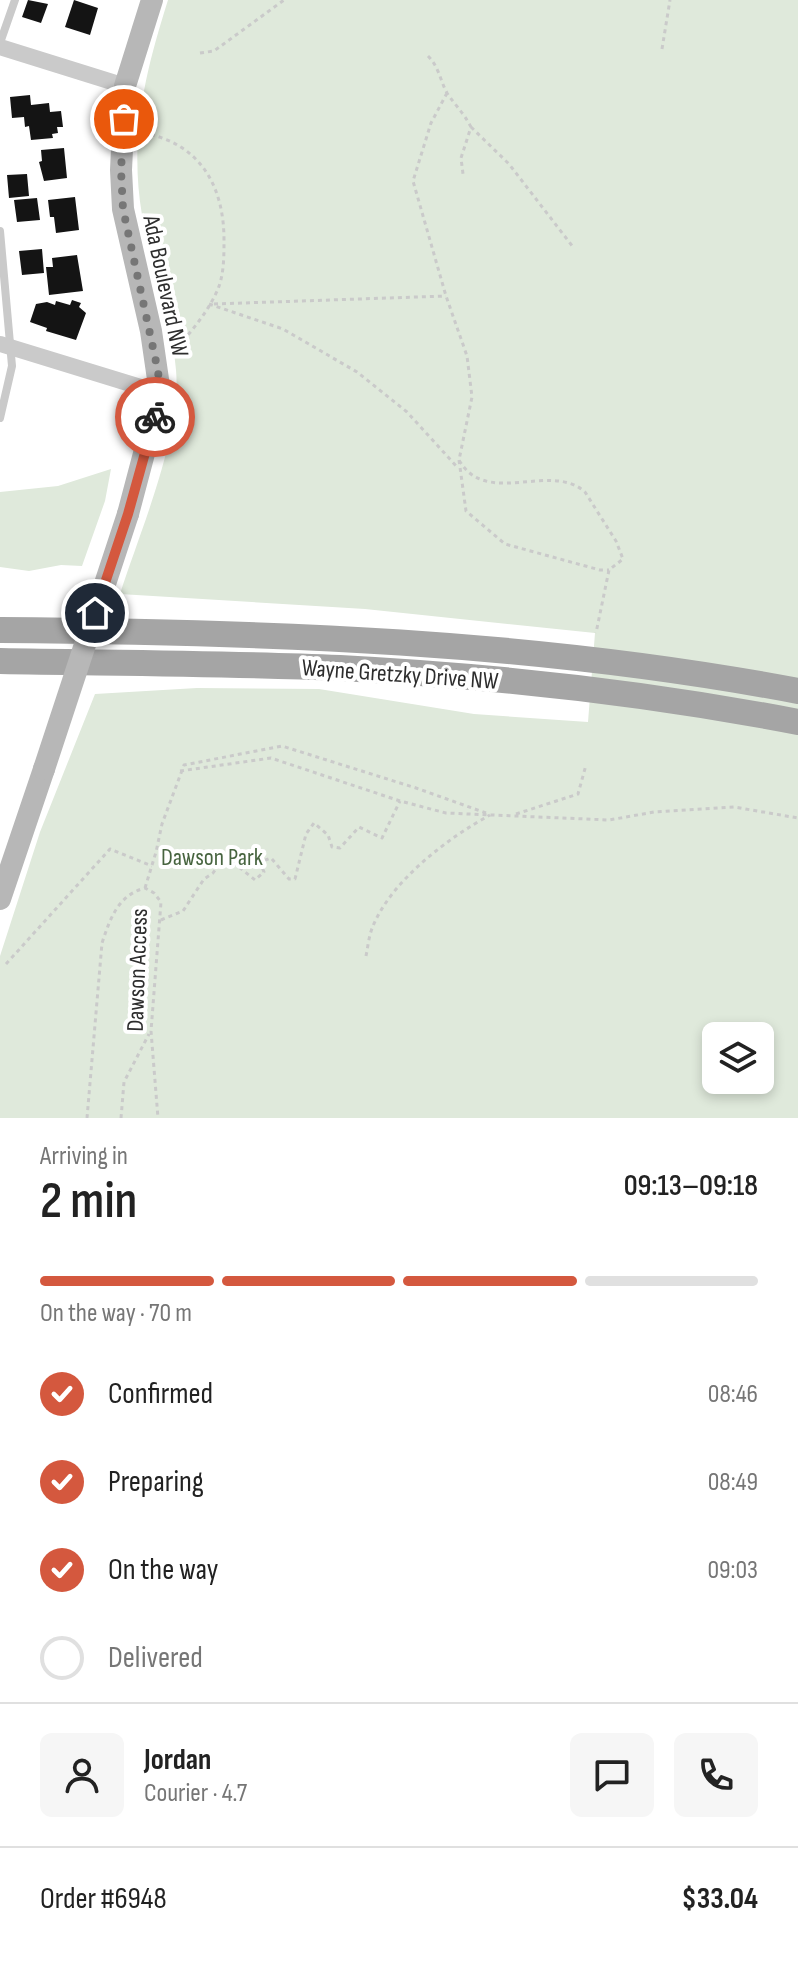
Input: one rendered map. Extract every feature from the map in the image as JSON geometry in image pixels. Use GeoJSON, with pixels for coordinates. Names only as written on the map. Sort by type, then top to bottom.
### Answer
{"type":"FeatureCollection","features":[{"type":"Feature","properties":{"kind":"main road"},"geometry":{"type":"LineString","coordinates":[[0,615],[69,630]]}},
{"type":"Feature","properties":{"kind":"main road","name":"Wayne Gretzky Drive NW"},"geometry":{"type":"LineString","coordinates":[[0,630],[299,635],[497,649],[646,667],[798,691]]}},
{"type":"Feature","properties":{"kind":"main road","name":"Wayne Gretzky Drive NW"},"geometry":{"type":"LineString","coordinates":[[0,661],[219,664],[382,671],[641,696],[798,722]]}},
{"type":"Feature","properties":{"kind":"main road"},"geometry":{"type":"LineString","coordinates":[[0,669],[63,662]]}},
{"type":"Feature","properties":{"kind":"street","name":"Ada Boulevard NW"},"geometry":{"type":"LineString","coordinates":[[0,899],[128,514],[160,393],[151,331],[123,209],[121,170],[125,86],[152,0]]}},
{"type":"Feature","properties":{"kind":"street"},"geometry":{"type":"LineString","coordinates":[[0,45],[125,86]]}},
{"type":"Feature","properties":{"kind":"street"},"geometry":{"type":"LineString","coordinates":[[6,346],[160,393]]}},
{"type":"Feature","properties":{"kind":"lane"},"geometry":{"type":"LineString","coordinates":[[0,45],[15,0]]}},
{"type":"Feature","properties":{"kind":"lane"},"geometry":{"type":"LineString","coordinates":[[0,231],[6,346],[12,373],[0,418]]}},
{"type":"Feature","properties":{"kind":"path"},"geometry":{"type":"LineString","coordinates":[[200,53],[214,51],[284,0]]}},
{"type":"Feature","properties":{"kind":"path"},"geometry":{"type":"LineString","coordinates":[[662,49],[670,0]]}},
{"type":"Feature","properties":{"kind":"path"},"geometry":{"type":"LineString","coordinates":[[428,56],[435,63],[447,93],[461,108],[471,127],[509,164],[573,247]]}},
{"type":"Feature","properties":{"kind":"path"},"geometry":{"type":"LineString","coordinates":[[447,93],[431,123],[413,181],[467,356],[472,397],[459,460],[458,468],[466,511],[486,525],[500,541],[600,570],[609,570],[623,559],[616,541],[578,485],[567,482],[503,484],[483,480],[466,472],[459,460]]}},
{"type":"Feature","properties":{"kind":"path"},"geometry":{"type":"LineString","coordinates":[[463,174],[461,158],[471,127]]}},
{"type":"Feature","properties":{"kind":"path"},"geometry":{"type":"LineString","coordinates":[[133,133],[157,135],[175,143],[199,163],[219,194],[224,217],[223,270],[218,289],[185,340],[166,357]]}},
{"type":"Feature","properties":{"kind":"path"},"geometry":{"type":"LineString","coordinates":[[209,304],[446,296]]}},
{"type":"Feature","properties":{"kind":"path"},"geometry":{"type":"LineString","coordinates":[[209,304],[283,329],[357,372],[407,412],[458,468]]}},
{"type":"Feature","properties":{"kind":"path"},"geometry":{"type":"LineString","coordinates":[[596,633],[609,570]]}},
{"type":"Feature","properties":{"kind":"path"},"geometry":{"type":"LineString","coordinates":[[145,888],[162,824],[184,765],[282,746],[490,815]]}},
{"type":"Feature","properties":{"kind":"path"},"geometry":{"type":"LineString","coordinates":[[180,771],[271,758],[446,813],[609,820],[654,812],[734,807],[798,818]]}},
{"type":"Feature","properties":{"kind":"path"},"geometry":{"type":"LineString","coordinates":[[513,816],[578,794],[586,765]]}},
{"type":"Feature","properties":{"kind":"path"},"geometry":{"type":"LineString","coordinates":[[161,920],[183,911],[204,879],[213,873],[225,856],[255,880],[264,872],[260,862],[271,858],[289,879],[295,879],[306,834],[314,823],[328,835],[332,847],[340,848],[359,827],[382,838],[400,801]]}},
{"type":"Feature","properties":{"kind":"path"},"geometry":{"type":"LineString","coordinates":[[366,956],[372,927],[388,900],[409,876],[462,831],[490,815]]}},
{"type":"Feature","properties":{"kind":"path"},"geometry":{"type":"LineString","coordinates":[[6,964],[110,849],[152,866]]}},
{"type":"Feature","properties":{"kind":"path","name":"Dawson Access"},"geometry":{"type":"LineString","coordinates":[[87,1118],[102,943],[109,921],[120,903],[131,891],[145,888],[161,902],[151,1031],[158,1118]]}},
{"type":"Feature","properties":{"kind":"path"},"geometry":{"type":"LineString","coordinates":[[121,1118],[124,1082],[151,1031]]}},
{"type":"Feature","properties":{"kind":"green space","name":"Dawson Park"},"geometry":{"type":"Polygon","coordinates":[[[168,0],[798,0],[798,1118],[0,1118],[0,956],[40,832],[95,694],[197,688],[319,689],[474,714],[588,722],[595,633],[365,609],[120,594],[158,483],[173,424],[176,396],[174,351],[138,187],[138,132],[146,80],[168,0]]]}},
{"type":"Feature","properties":{"kind":"green space"},"geometry":{"type":"Polygon","coordinates":[[[111,469],[105,501],[82,566],[61,565],[29,571],[0,567],[0,492],[58,486],[111,469]]]}},
{"type":"Feature","properties":{"kind":"building"},"geometry":{"type":"Polygon","coordinates":[[[28,0],[48,4],[41,23],[22,17],[28,0]]]}},
{"type":"Feature","properties":{"kind":"building"},"geometry":{"type":"Polygon","coordinates":[[[74,0],[98,8],[90,35],[65,27],[74,0]]]}},
{"type":"Feature","properties":{"kind":"building"},"geometry":{"type":"Polygon","coordinates":[[[30,95],[31,105],[49,103],[50,112],[61,111],[63,127],[57,127],[58,133],[52,134],[53,138],[31,140],[24,117],[12,118],[10,97],[30,95]]]}},
{"type":"Feature","properties":{"kind":"building"},"geometry":{"type":"Polygon","coordinates":[[[64,148],[67,178],[44,181],[39,162],[42,161],[41,150],[64,148]]]}},
{"type":"Feature","properties":{"kind":"building"},"geometry":{"type":"Polygon","coordinates":[[[27,174],[29,196],[9,198],[7,175],[27,174]]]}},
{"type":"Feature","properties":{"kind":"building"},"geometry":{"type":"Polygon","coordinates":[[[75,197],[79,230],[56,233],[48,200],[75,197]]]}},
{"type":"Feature","properties":{"kind":"building"},"geometry":{"type":"Polygon","coordinates":[[[37,198],[40,220],[17,222],[14,200],[37,198]]]}},
{"type":"Feature","properties":{"kind":"building"},"geometry":{"type":"Polygon","coordinates":[[[42,249],[44,273],[22,275],[19,251],[42,249]]]}},
{"type":"Feature","properties":{"kind":"building"},"geometry":{"type":"Polygon","coordinates":[[[77,255],[83,291],[49,295],[46,267],[53,267],[52,258],[77,255]]]}},
{"type":"Feature","properties":{"kind":"building"},"geometry":{"type":"Polygon","coordinates":[[[72,300],[81,303],[79,307],[86,313],[76,340],[46,331],[47,328],[30,322],[36,304],[47,302],[55,305],[56,301],[70,305],[72,300]]]}},
{"type":"Feature","properties":{"kind":"way so far"},"geometry":{"type":"LineString","coordinates":[[124,119],[121,170],[123,209],[158,371],[160,393],[155,417]]}},
{"type":"Feature","properties":{"kind":"route"},"geometry":{"type":"LineString","coordinates":[[95,613],[128,514],[155,417]]}}]}
